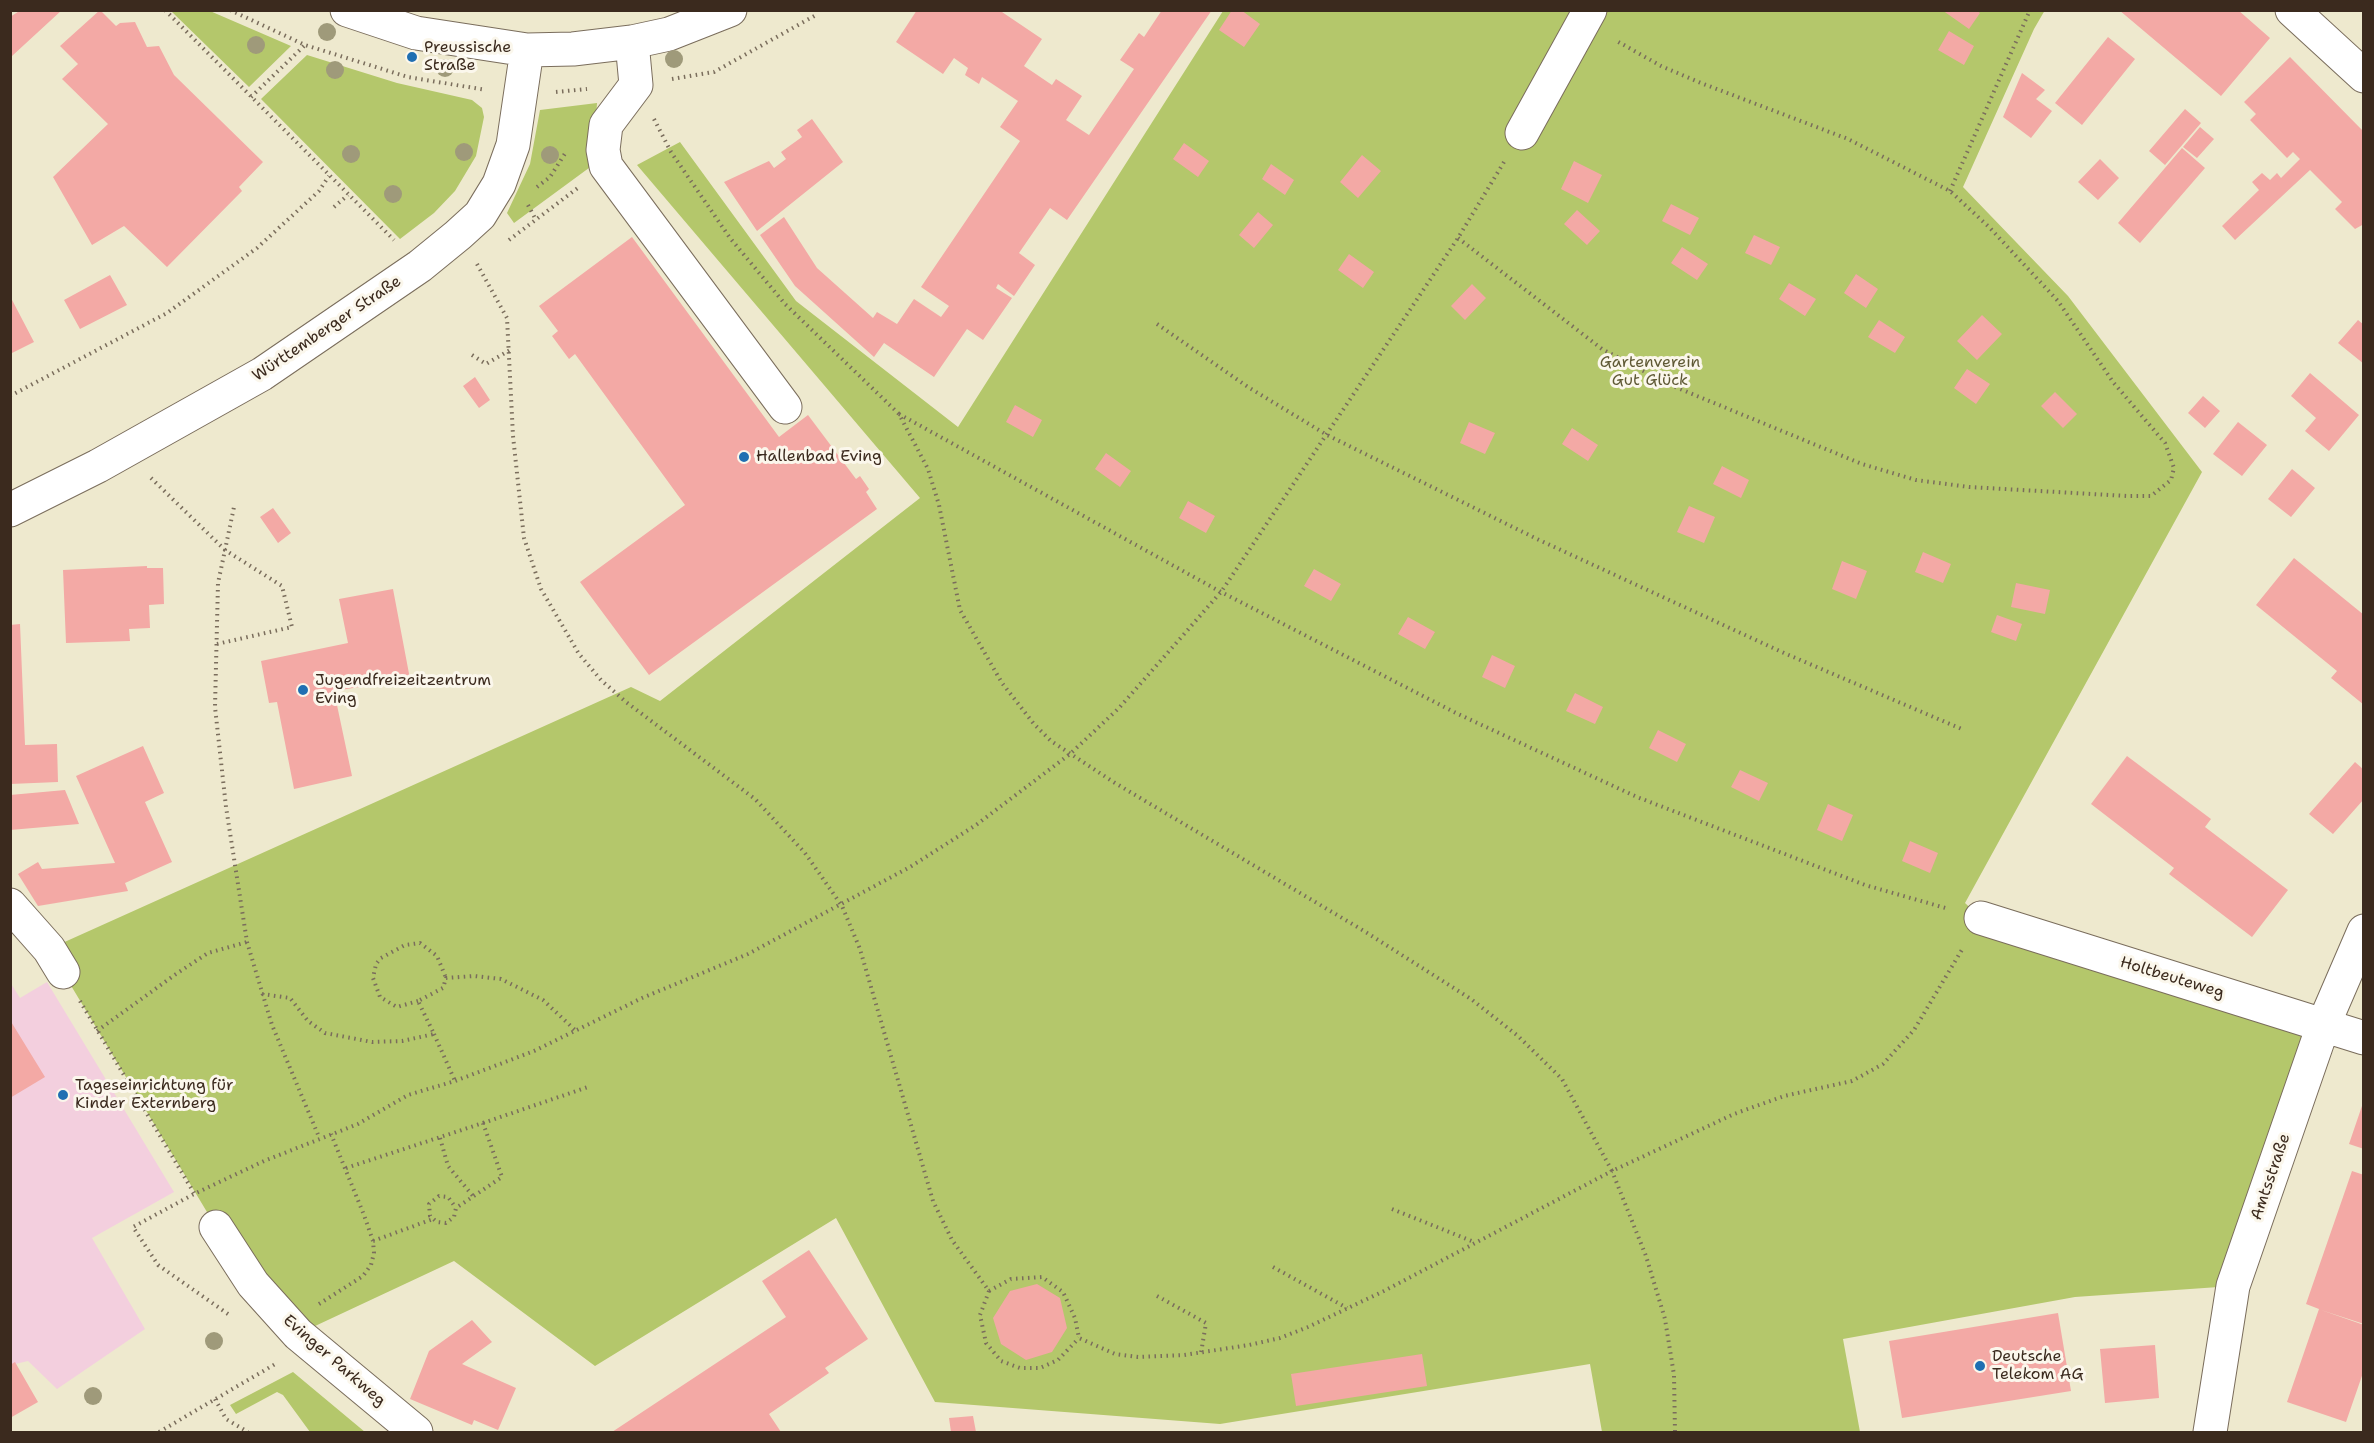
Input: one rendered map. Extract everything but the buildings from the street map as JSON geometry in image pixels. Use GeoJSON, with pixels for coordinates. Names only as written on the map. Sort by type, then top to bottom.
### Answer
{"type":"FeatureCollection","features":[{"type":"Feature","properties":{"kind":"street"},"geometry":{"type":"LineString","coordinates":[[347,10],[416,33],[527,50],[573,49],[632,42],[669,34],[730,10]]}},
{"type":"Feature","properties":{"kind":"street"},"geometry":{"type":"LineString","coordinates":[[2292,10],[2364,76]]}},
{"type":"Feature","properties":{"kind":"street"},"geometry":{"type":"LineString","coordinates":[[1522,133],[1587,17]]}},
{"type":"Feature","properties":{"kind":"street"},"geometry":{"type":"LineString","coordinates":[[632,42],[636,85],[606,125],[603,150],[606,166],[785,407]]}},
{"type":"Feature","properties":{"kind":"street","name":"Württemberger Straße"},"geometry":{"type":"LineString","coordinates":[[10,510],[40,497],[262,374],[420,266],[458,235],[480,215],[499,184],[513,145],[527,50]]}},
{"type":"Feature","properties":{"kind":"street"},"geometry":{"type":"LineString","coordinates":[[10,905],[49,949],[63,972]]}},
{"type":"Feature","properties":{"kind":"street","name":"Holtbeuteweg"},"geometry":{"type":"LineString","coordinates":[[1981,918],[2364,1038]]}},
{"type":"Feature","properties":{"kind":"street","name":"Amtsstraße"},"geometry":{"type":"LineString","coordinates":[[2210,1432],[2233,1286],[2323,1026],[2364,931]]}},
{"type":"Feature","properties":{"kind":"street","name":"Evinger Parkweg"},"geometry":{"type":"LineString","coordinates":[[216,1227],[253,1284],[298,1334],[416,1432]]}},
{"type":"Feature","properties":{"kind":"path"},"geometry":{"type":"LineString","coordinates":[[165,10],[420,266]]}},
{"type":"Feature","properties":{"kind":"path"},"geometry":{"type":"LineString","coordinates":[[1950,191],[2030,10]]}},
{"type":"Feature","properties":{"kind":"path"},"geometry":{"type":"LineString","coordinates":[[1458,238],[1602,349],[1668,384],[1862,464],[1916,480],[1969,487],[2151,496],[2164,488],[2171,480],[2174,468],[2165,443],[2113,382],[2058,301],[1989,227],[1950,191],[1848,140],[1661,66],[1587,17]]}},
{"type":"Feature","properties":{"kind":"path"},"geometry":{"type":"LineString","coordinates":[[252,97],[305,45]]}},
{"type":"Feature","properties":{"kind":"path"},"geometry":{"type":"LineString","coordinates":[[636,85],[671,152],[730,238],[786,304],[899,414],[1221,592],[1458,714],[1637,797],[1864,885],[1981,918],[1914,1030],[1883,1064],[1852,1081],[1784,1096],[1734,1114],[1611,1171],[1347,1308],[1280,1338],[1201,1353],[1138,1357],[1115,1354],[1079,1338]]}},
{"type":"Feature","properties":{"kind":"path"},"geometry":{"type":"LineString","coordinates":[[233,1317],[158,1265],[133,1227],[194,1194],[319,1137],[358,1125],[408,1095],[455,1081],[534,1051],[575,1030],[748,954],[842,906],[910,867],[976,825],[1070,754],[1119,708],[1221,592],[1458,238],[1522,133]]}},
{"type":"Feature","properties":{"kind":"path"},"geometry":{"type":"LineString","coordinates":[[529,194],[550,177],[559,166],[568,147]]}},
{"type":"Feature","properties":{"kind":"path"},"geometry":{"type":"LineString","coordinates":[[502,245],[606,166]]}},
{"type":"Feature","properties":{"kind":"path"},"geometry":{"type":"LineString","coordinates":[[10,396],[166,313],[257,248],[319,190],[329,176]]}},
{"type":"Feature","properties":{"kind":"path"},"geometry":{"type":"LineString","coordinates":[[334,207],[348,195]]}},
{"type":"Feature","properties":{"kind":"path"},"geometry":{"type":"LineString","coordinates":[[527,202],[536,220]]}},
{"type":"Feature","properties":{"kind":"path"},"geometry":{"type":"LineString","coordinates":[[458,235],[507,318],[513,436],[524,538],[541,589],[574,645],[601,680],[626,702],[755,799],[805,853],[842,906],[861,949],[933,1201],[952,1240],[989,1291]]}},
{"type":"Feature","properties":{"kind":"path"},"geometry":{"type":"LineString","coordinates":[[477,264],[485,258]]}},
{"type":"Feature","properties":{"kind":"path"},"geometry":{"type":"LineString","coordinates":[[1157,324],[1248,387],[1327,435],[1537,539],[1784,653],[1965,730]]}},
{"type":"Feature","properties":{"kind":"path"},"geometry":{"type":"LineString","coordinates":[[472,355],[486,364],[510,350]]}},
{"type":"Feature","properties":{"kind":"path"},"geometry":{"type":"LineString","coordinates":[[899,414],[928,469],[939,505],[960,610],[980,648],[1034,724],[1070,754],[1364,931],[1471,999],[1518,1036],[1562,1079],[1611,1171],[1646,1256],[1665,1319],[1674,1375],[1674,1432]]}},
{"type":"Feature","properties":{"kind":"path"},"geometry":{"type":"LineString","coordinates":[[126,450],[225,550],[282,586],[292,627],[217,644]]}},
{"type":"Feature","properties":{"kind":"path"},"geometry":{"type":"LineString","coordinates":[[234,507],[218,583],[215,707],[226,807],[247,942],[272,1025],[319,1137]]}},
{"type":"Feature","properties":{"kind":"path"},"geometry":{"type":"LineString","coordinates":[[97,1031],[208,953],[247,942]]}},
{"type":"Feature","properties":{"kind":"path"},"geometry":{"type":"LineString","coordinates":[[420,943],[437,956],[446,978],[443,988],[418,1001],[397,1007],[380,997],[373,978],[376,964],[381,958],[405,945],[420,943]]}},
{"type":"Feature","properties":{"kind":"path"},"geometry":{"type":"LineString","coordinates":[[63,972],[194,1194]]}},
{"type":"Feature","properties":{"kind":"path"},"geometry":{"type":"LineString","coordinates":[[446,978],[474,976],[501,979],[543,1000],[575,1030]]}},
{"type":"Feature","properties":{"kind":"path"},"geometry":{"type":"LineString","coordinates":[[262,994],[290,998],[308,1021],[325,1032],[345,1038],[372,1042],[402,1041],[434,1034]]}},
{"type":"Feature","properties":{"kind":"path"},"geometry":{"type":"LineString","coordinates":[[418,1001],[455,1081]]}},
{"type":"Feature","properties":{"kind":"path"},"geometry":{"type":"LineString","coordinates":[[346,1168],[588,1087]]}},
{"type":"Feature","properties":{"kind":"path"},"geometry":{"type":"LineString","coordinates":[[373,1240],[433,1219],[446,1223],[454,1217],[456,1208],[502,1178],[483,1123]]}},
{"type":"Feature","properties":{"kind":"path"},"geometry":{"type":"LineString","coordinates":[[287,1322],[363,1276],[371,1265],[373,1240],[331,1134]]}},
{"type":"Feature","properties":{"kind":"path"},"geometry":{"type":"LineString","coordinates":[[440,1138],[448,1166],[473,1197]]}},
{"type":"Feature","properties":{"kind":"path"},"geometry":{"type":"LineString","coordinates":[[433,1219],[429,1208],[435,1198],[448,1197],[456,1208]]}},
{"type":"Feature","properties":{"kind":"path"},"geometry":{"type":"LineString","coordinates":[[1392,1209],[1474,1243]]}},
{"type":"Feature","properties":{"kind":"path"},"geometry":{"type":"LineString","coordinates":[[1274,1267],[1347,1308]]}},
{"type":"Feature","properties":{"kind":"path"},"geometry":{"type":"LineString","coordinates":[[1042,1277],[1063,1292],[1075,1318],[1079,1338],[1058,1360],[1040,1368],[1020,1368],[1001,1361],[986,1343],[980,1315],[989,1291],[1011,1279],[1042,1277]]}},
{"type":"Feature","properties":{"kind":"path"},"geometry":{"type":"LineString","coordinates":[[1157,1296],[1206,1323],[1201,1353]]}},
{"type":"Feature","properties":{"kind":"path"},"geometry":{"type":"LineString","coordinates":[[159,1432],[280,1361]]}},
{"type":"Feature","properties":{"kind":"path"},"geometry":{"type":"LineString","coordinates":[[215,1400],[226,1419],[248,1432]]}},
{"type":"Feature","properties":{"kind":"shaded area","name":"Tageseinrichtung für Kinder Externberg"},"geometry":{"type":"Polygon","coordinates":[[[10,982],[20,998],[47,982],[174,1192],[92,1238],[145,1329],[57,1389],[28,1361],[11,1365],[10,982]]]}},
{"type":"Feature","properties":{"kind":"green space","name":"Gartenverein Gut Glück"},"geometry":{"type":"Polygon","coordinates":[[[2045,10],[2034,29],[1963,187],[2068,296],[2202,472],[1965,903],[1981,918],[2323,1026],[2233,1286],[2075,1297],[1843,1339],[1860,1432],[1602,1432],[1590,1364],[1220,1424],[935,1402],[836,1218],[595,1366],[454,1261],[298,1334],[216,1227],[49,949],[631,687],[660,701],[920,498],[637,165],[680,142],[796,301],[958,427],[1223,11],[2045,10]]]}},
{"type":"Feature","properties":{"kind":"green space"},"geometry":{"type":"Polygon","coordinates":[[[171,11],[210,11],[291,46],[249,87],[171,11]]]}},
{"type":"Feature","properties":{"kind":"green space"},"geometry":{"type":"Polygon","coordinates":[[[307,55],[397,83],[472,100],[482,108],[484,117],[476,156],[455,191],[434,213],[400,239],[261,99],[307,55]]]}},
{"type":"Feature","properties":{"kind":"green space"},"geometry":{"type":"Polygon","coordinates":[[[597,103],[593,165],[514,223],[507,213],[530,164],[540,110],[597,103]]]}},
{"type":"Feature","properties":{"kind":"green space"},"geometry":{"type":"Polygon","coordinates":[[[293,1372],[365,1432],[310,1432],[283,1395],[277,1392],[236,1414],[230,1405],[293,1372]]]}},
{"type":"Feature","properties":{"kind":"place","name":"Preussische Straße"},"geometry":{"type":"Point","coordinates":[412,57]}},
{"type":"Feature","properties":{"kind":"place","name":"Hallenbad Eving"},"geometry":{"type":"Point","coordinates":[744,457]}},
{"type":"Feature","properties":{"kind":"place","name":"Jugendfreizeitzentrum Eving"},"geometry":{"type":"Point","coordinates":[303,690]}},
{"type":"Feature","properties":{"kind":"place","name":"Tageseinrichtung für Kinder Externberg"},"geometry":{"type":"Point","coordinates":[63,1095]}},
{"type":"Feature","properties":{"kind":"place","name":"Deutsche Telekom AG"},"geometry":{"type":"Point","coordinates":[1980,1366]}}]}
